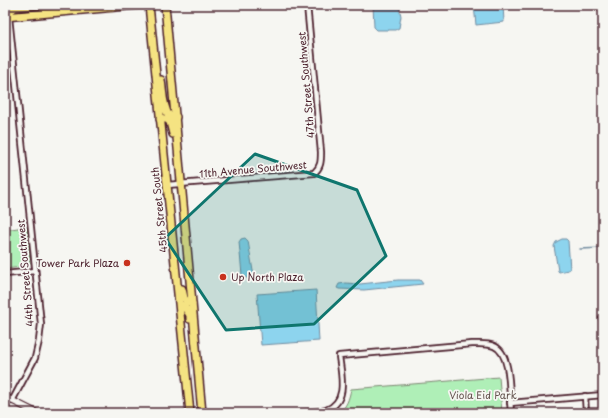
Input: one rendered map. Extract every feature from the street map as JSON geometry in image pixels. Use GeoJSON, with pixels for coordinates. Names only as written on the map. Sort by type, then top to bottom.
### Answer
{"type":"FeatureCollection","features":[{"type":"Feature","properties":{"kind":"main road"},"geometry":{"type":"LineString","coordinates":[[41,5],[15,7],[9,12],[7,17],[138,5]]}},
{"type":"Feature","properties":{"kind":"main road","name":"45th Street South"},"geometry":{"type":"LineString","coordinates":[[149,5],[190,413]]}},
{"type":"Feature","properties":{"kind":"main road"},"geometry":{"type":"LineString","coordinates":[[165,5],[202,413]]}},
{"type":"Feature","properties":{"kind":"main road"},"geometry":{"type":"LineString","coordinates":[[154,54],[161,80],[165,106],[169,116],[176,117]]}},
{"type":"Feature","properties":{"kind":"main road"},"geometry":{"type":"LineString","coordinates":[[160,119],[167,118],[170,122],[175,150],[179,156]]}},
{"type":"Feature","properties":{"kind":"main road"},"geometry":{"type":"LineString","coordinates":[[173,242],[178,255],[181,288],[184,298],[186,302],[192,304]]}},
{"type":"Feature","properties":{"kind":"main road"},"geometry":{"type":"LineString","coordinates":[[180,304],[184,306],[190,315],[192,344],[198,366]]}},
{"type":"Feature","properties":{"kind":"street","name":"47th Street Southwest"},"geometry":{"type":"LineString","coordinates":[[307,5],[321,164]]}},
{"type":"Feature","properties":{"kind":"street","name":"44th Street Southwest"},"geometry":{"type":"LineString","coordinates":[[7,17],[41,324],[36,358],[12,401]]}},
{"type":"Feature","properties":{"kind":"street","name":"11th Avenue Southwest"},"geometry":{"type":"LineString","coordinates":[[167,185],[314,173],[321,164]]}},
{"type":"Feature","properties":{"kind":"street"},"geometry":{"type":"LineString","coordinates":[[5,274],[35,271]]}},
{"type":"Feature","properties":{"kind":"street"},"geometry":{"type":"LineString","coordinates":[[301,413],[325,410],[332,407],[342,395],[339,356],[487,344],[494,346],[504,356],[511,413]]}},
{"type":"Feature","properties":{"kind":"street"},"geometry":{"type":"LineString","coordinates":[[510,403],[603,395]]}},
{"type":"Feature","properties":{"kind":"street"},"geometry":{"type":"LineString","coordinates":[[585,396],[586,413]]}},
{"type":"Feature","properties":{"kind":"street"},"geometry":{"type":"LineString","coordinates":[[5,397],[37,413]]}},
{"type":"Feature","properties":{"kind":"highlighted area"},"geometry":{"type":"Polygon","coordinates":[[[255,154],[357,190],[386,256],[314,324],[226,330],[165,238],[255,154]]]}},
{"type":"Feature","properties":{"kind":"green space"},"geometry":{"type":"Polygon","coordinates":[[[24,227],[27,228],[29,266],[5,269],[5,230],[24,227]]]}},
{"type":"Feature","properties":{"kind":"green space","name":"Viola Eid Park"},"geometry":{"type":"Polygon","coordinates":[[[499,377],[502,413],[339,413],[347,402],[351,389],[499,377]]]}},
{"type":"Feature","properties":{"kind":"water"},"geometry":{"type":"Polygon","coordinates":[[[373,5],[397,5],[401,16],[399,28],[395,30],[377,30],[374,27],[373,5]]]}},
{"type":"Feature","properties":{"kind":"water"},"geometry":{"type":"Polygon","coordinates":[[[474,5],[503,5],[504,22],[476,25],[474,5]]]}},
{"type":"Feature","properties":{"kind":"water"},"geometry":{"type":"Polygon","coordinates":[[[245,238],[248,241],[253,271],[258,277],[246,278],[242,275],[239,242],[241,239],[245,238]]]}},
{"type":"Feature","properties":{"kind":"water"},"geometry":{"type":"Polygon","coordinates":[[[566,239],[568,241],[570,269],[559,272],[554,246],[556,242],[566,239]]]}},
{"type":"Feature","properties":{"kind":"water"},"geometry":{"type":"Polygon","coordinates":[[[398,280],[420,280],[423,284],[364,290],[337,288],[339,284],[346,283],[360,284],[398,280]]]}},
{"type":"Feature","properties":{"kind":"water"},"geometry":{"type":"Polygon","coordinates":[[[316,290],[319,341],[261,345],[257,294],[316,290]]]}},
{"type":"Feature","properties":{"kind":"waterway"},"geometry":{"type":"LineString","coordinates":[[580,249],[603,248]]}},
{"type":"Feature","properties":{"kind":"place","name":"Tower Park Plaza"},"geometry":{"type":"Point","coordinates":[127,263]}},
{"type":"Feature","properties":{"kind":"place","name":"Up North Plaza"},"geometry":{"type":"Point","coordinates":[223,277]}}]}
